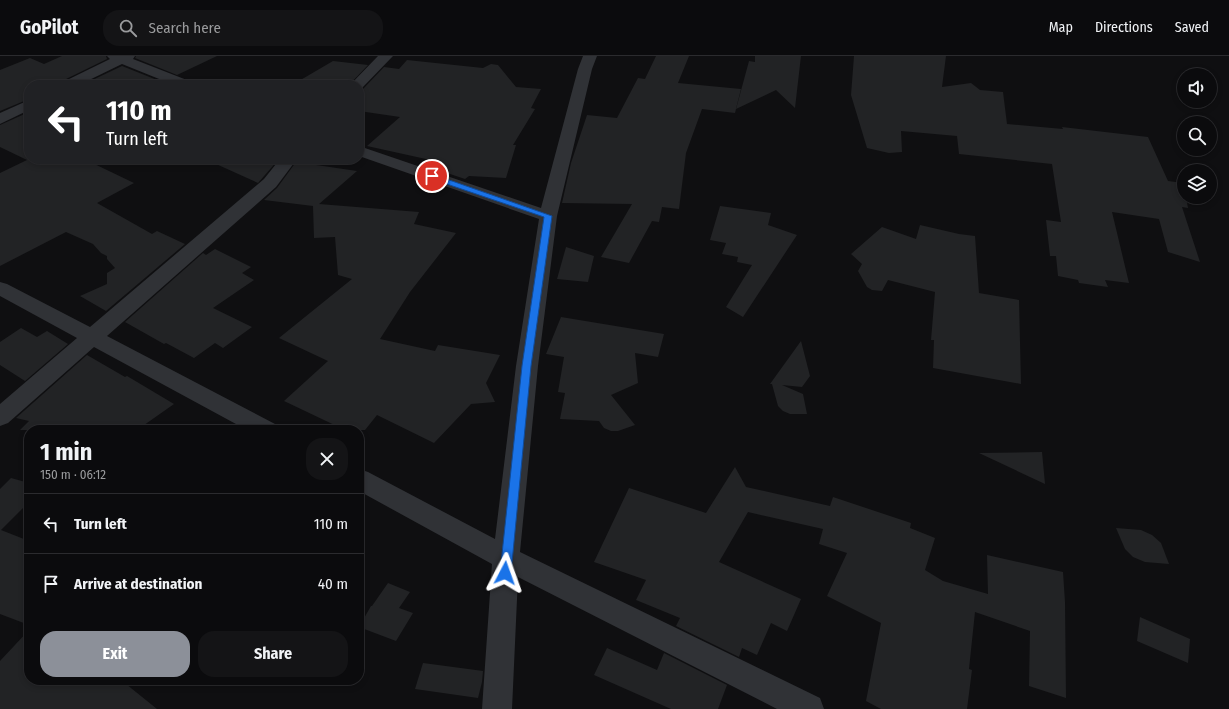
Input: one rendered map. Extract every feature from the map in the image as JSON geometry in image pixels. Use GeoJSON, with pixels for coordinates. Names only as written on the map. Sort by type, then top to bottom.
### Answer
{"type":"FeatureCollection","features":[{"type":"Feature","properties":{"kind":"street"},"geometry":{"type":"LineString","coordinates":[[362,80],[386,56]]}},
{"type":"Feature","properties":{"kind":"street"},"geometry":{"type":"LineString","coordinates":[[497,709],[506,558],[527,366],[548,216],[585,68],[590,56]]}},
{"type":"Feature","properties":{"kind":"street"},"geometry":{"type":"LineString","coordinates":[[77,80],[121,57],[175,80]]}},
{"type":"Feature","properties":{"kind":"street"},"geometry":{"type":"LineString","coordinates":[[0,119],[24,107]]}},
{"type":"Feature","properties":{"kind":"street"},"geometry":{"type":"LineString","coordinates":[[364,153],[548,216]]}},
{"type":"Feature","properties":{"kind":"street"},"geometry":{"type":"LineString","coordinates":[[0,417],[270,183],[285,164]]}},
{"type":"Feature","properties":{"kind":"street"},"geometry":{"type":"LineString","coordinates":[[0,288],[258,425]]}},
{"type":"Feature","properties":{"kind":"street"},"geometry":{"type":"LineString","coordinates":[[364,482],[506,558],[809,709]]}},
{"type":"Feature","properties":{"kind":"building"},"geometry":{"type":"Polygon","coordinates":[[[62,56],[106,56],[107,59],[64,80],[24,80],[24,101],[0,111],[0,70],[30,58],[44,64],[62,56]]]}},
{"type":"Feature","properties":{"kind":"building"},"geometry":{"type":"Polygon","coordinates":[[[136,56],[217,56],[177,75],[135,58],[136,56]]]}},
{"type":"Feature","properties":{"kind":"building"},"geometry":{"type":"Polygon","coordinates":[[[656,56],[689,56],[678,83],[741,89],[735,113],[702,109],[686,153],[679,209],[662,207],[659,222],[652,221],[629,263],[601,257],[632,204],[562,203],[571,163],[587,115],[617,118],[638,78],[645,79],[656,56]]]}},
{"type":"Feature","properties":{"kind":"building"},"geometry":{"type":"Polygon","coordinates":[[[755,56],[801,56],[795,108],[776,90],[736,109],[749,61],[755,62],[755,56]]]}},
{"type":"Feature","properties":{"kind":"building"},"geometry":{"type":"Polygon","coordinates":[[[854,56],[946,56],[942,87],[971,83],[980,90],[1003,92],[1007,124],[1063,129],[1062,127],[1148,137],[1168,181],[1177,182],[1177,204],[1187,204],[1188,208],[1182,207],[1200,262],[1168,252],[1159,219],[1112,212],[1129,283],[1105,280],[1108,287],[1079,283],[1078,280],[1058,276],[1056,256],[1050,256],[1046,220],[1061,222],[1052,164],[959,154],[957,136],[901,131],[902,152],[889,153],[867,148],[851,95],[854,56]]]}},
{"type":"Feature","properties":{"kind":"building"},"geometry":{"type":"Polygon","coordinates":[[[407,60],[483,68],[491,64],[498,65],[516,87],[541,89],[531,108],[535,109],[513,145],[516,145],[506,178],[469,176],[465,179],[435,169],[444,163],[367,146],[400,117],[364,112],[364,88],[384,67],[399,69],[407,60]]]}},
{"type":"Feature","properties":{"kind":"building"},"geometry":{"type":"Polygon","coordinates":[[[333,61],[368,65],[354,80],[301,80],[333,61]]]}},
{"type":"Feature","properties":{"kind":"building"},"geometry":{"type":"Polygon","coordinates":[[[122,66],[157,80],[93,80],[122,66]]]}},
{"type":"Feature","properties":{"kind":"building"},"geometry":{"type":"Polygon","coordinates":[[[24,114],[24,159],[0,147],[0,125],[24,114]]]}},
{"type":"Feature","properties":{"kind":"building"},"geometry":{"type":"Polygon","coordinates":[[[24,161],[24,164],[94,164],[134,183],[97,203],[152,234],[157,231],[185,244],[106,311],[80,296],[107,284],[107,273],[115,268],[107,259],[107,256],[101,253],[93,244],[66,232],[0,266],[0,173],[24,161]]]}},
{"type":"Feature","properties":{"kind":"building"},"geometry":{"type":"Polygon","coordinates":[[[216,164],[275,164],[258,183],[216,164]]]}},
{"type":"Feature","properties":{"kind":"building"},"geometry":{"type":"Polygon","coordinates":[[[295,164],[310,164],[357,171],[319,204],[419,212],[414,224],[456,233],[410,292],[380,339],[435,351],[438,345],[500,355],[486,383],[495,402],[471,404],[434,443],[377,415],[364,430],[364,425],[334,425],[284,401],[328,361],[279,338],[352,279],[338,275],[335,237],[314,238],[313,206],[264,200],[277,188],[295,164]]]}},
{"type":"Feature","properties":{"kind":"building"},"geometry":{"type":"Polygon","coordinates":[[[720,206],[771,213],[768,225],[797,235],[743,317],[726,307],[752,265],[737,262],[738,257],[722,254],[726,243],[710,240],[720,206]]]}},
{"type":"Feature","properties":{"kind":"building"},"geometry":{"type":"Polygon","coordinates":[[[920,225],[975,236],[979,293],[1019,300],[1021,384],[933,368],[934,340],[931,340],[935,292],[888,280],[882,291],[872,290],[867,287],[858,271],[862,264],[851,254],[882,227],[916,239],[920,225]]]}},
{"type":"Feature","properties":{"kind":"building"},"geometry":{"type":"Polygon","coordinates":[[[566,247],[594,256],[588,282],[557,279],[566,247]]]}},
{"type":"Feature","properties":{"kind":"building"},"geometry":{"type":"Polygon","coordinates":[[[215,249],[251,267],[242,273],[254,280],[213,308],[252,327],[223,348],[215,343],[194,358],[166,343],[164,344],[125,322],[203,253],[206,255],[215,249]]]}},
{"type":"Feature","properties":{"kind":"building"},"geometry":{"type":"Polygon","coordinates":[[[561,317],[664,334],[658,357],[635,353],[638,383],[611,395],[635,425],[618,431],[611,431],[604,428],[599,421],[560,419],[565,393],[558,392],[564,357],[546,354],[561,317]]]}},
{"type":"Feature","properties":{"kind":"building"},"geometry":{"type":"Polygon","coordinates":[[[21,328],[37,337],[47,331],[68,344],[25,381],[0,365],[0,342],[21,328]]]}},
{"type":"Feature","properties":{"kind":"building"},"geometry":{"type":"Polygon","coordinates":[[[801,341],[810,376],[802,387],[782,385],[803,394],[807,414],[790,414],[783,411],[778,406],[772,384],[770,384],[801,341]]]}},
{"type":"Feature","properties":{"kind":"building"},"geometry":{"type":"Polygon","coordinates":[[[87,355],[125,377],[127,376],[174,404],[144,425],[25,425],[29,421],[16,418],[87,355]]]}},
{"type":"Feature","properties":{"kind":"building"},"geometry":{"type":"Polygon","coordinates":[[[1042,452],[1045,484],[979,453],[1042,452]]]}},
{"type":"Feature","properties":{"kind":"building"},"geometry":{"type":"Polygon","coordinates":[[[735,467],[746,487],[830,506],[833,497],[911,523],[910,528],[935,538],[925,570],[943,581],[988,594],[987,555],[1063,572],[1065,602],[1066,698],[1029,686],[1030,631],[975,612],[969,669],[972,670],[967,709],[881,709],[866,701],[881,623],[827,596],[847,553],[819,544],[823,529],[748,512],[719,562],[801,599],[787,631],[771,623],[757,655],[742,648],[739,657],[676,626],[680,618],[636,600],[646,580],[594,562],[629,488],[706,513],[735,467]]]}},
{"type":"Feature","properties":{"kind":"building"},"geometry":{"type":"Polygon","coordinates":[[[11,478],[24,482],[24,507],[1,530],[24,539],[24,623],[0,614],[0,489],[11,478]]]}},
{"type":"Feature","properties":{"kind":"building"},"geometry":{"type":"Polygon","coordinates":[[[1116,528],[1141,530],[1152,535],[1161,543],[1169,564],[1145,562],[1133,557],[1125,549],[1116,528]]]}},
{"type":"Feature","properties":{"kind":"building"},"geometry":{"type":"Polygon","coordinates":[[[388,583],[410,592],[399,608],[413,613],[396,641],[364,629],[364,618],[388,583]]]}},
{"type":"Feature","properties":{"kind":"building"},"geometry":{"type":"Polygon","coordinates":[[[1140,617],[1190,639],[1188,663],[1137,641],[1140,617]]]}},
{"type":"Feature","properties":{"kind":"building"},"geometry":{"type":"Polygon","coordinates":[[[24,635],[24,685],[127,685],[157,709],[0,709],[0,661],[24,635]]]}},
{"type":"Feature","properties":{"kind":"building"},"geometry":{"type":"Polygon","coordinates":[[[607,648],[657,670],[664,653],[727,685],[718,709],[671,709],[594,675],[607,648]]]}},
{"type":"Feature","properties":{"kind":"building"},"geometry":{"type":"Polygon","coordinates":[[[423,663],[483,671],[478,698],[415,689],[423,663]]]}},
{"type":"Feature","properties":{"kind":"route"},"geometry":{"type":"LineString","coordinates":[[432,176],[548,216],[527,366],[505,573]]}}]}
